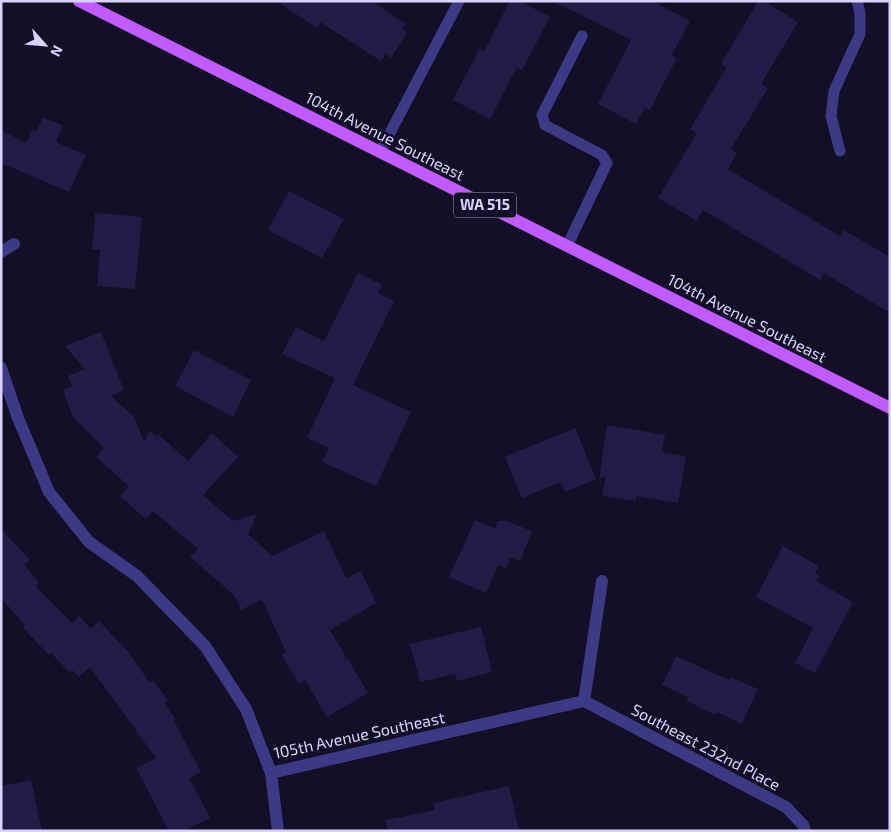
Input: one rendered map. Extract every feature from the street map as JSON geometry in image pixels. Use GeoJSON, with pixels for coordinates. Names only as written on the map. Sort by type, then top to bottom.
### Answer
{"type":"FeatureCollection","features":[{"type":"Feature","properties":{"kind":"main road","name":"104th Avenue Southeast"},"geometry":{"type":"LineString","coordinates":[[80,1],[890,408]]}},
{"type":"Feature","properties":{"kind":"street"},"geometry":{"type":"LineString","coordinates":[[1,252],[14,244]]}},
{"type":"Feature","properties":{"kind":"street","name":"105th Avenue Southeast"},"geometry":{"type":"LineString","coordinates":[[1,368],[18,418],[49,492],[89,542],[137,576],[205,646],[246,709],[271,773],[584,701]]}},
{"type":"Feature","properties":{"kind":"street"},"geometry":{"type":"LineString","coordinates":[[584,701],[602,580]]}},
{"type":"Feature","properties":{"kind":"street","name":"Southeast 232nd Place"},"geometry":{"type":"LineString","coordinates":[[584,701],[786,807],[803,826],[805,831]]}},
{"type":"Feature","properties":{"kind":"street"},"geometry":{"type":"LineString","coordinates":[[271,773],[278,831]]}},
{"type":"Feature","properties":{"kind":"lane"},"geometry":{"type":"LineString","coordinates":[[380,152],[459,1]]}},
{"type":"Feature","properties":{"kind":"lane"},"geometry":{"type":"LineString","coordinates":[[840,151],[831,116],[834,91],[860,34],[860,13],[857,1]]}},
{"type":"Feature","properties":{"kind":"lane"},"geometry":{"type":"LineString","coordinates":[[567,246],[606,163],[602,155],[545,125],[542,115],[582,36]]}},
{"type":"Feature","properties":{"kind":"building"},"geometry":{"type":"Polygon","coordinates":[[[276,1],[372,1],[406,24],[402,29],[407,33],[391,58],[386,54],[381,61],[320,22],[317,28],[276,1]]]}},
{"type":"Feature","properties":{"kind":"building"},"geometry":{"type":"Polygon","coordinates":[[[510,1],[520,1],[550,17],[522,70],[517,67],[490,119],[453,100],[480,48],[484,51],[510,1]]]}},
{"type":"Feature","properties":{"kind":"building"},"geometry":{"type":"Polygon","coordinates":[[[553,1],[652,1],[690,21],[672,55],[677,58],[650,110],[645,107],[636,124],[598,104],[631,40],[553,1]]]}},
{"type":"Feature","properties":{"kind":"building"},"geometry":{"type":"Polygon","coordinates":[[[758,1],[764,1],[798,22],[761,84],[768,88],[731,149],[737,153],[728,169],[840,236],[844,230],[890,257],[890,313],[824,273],[820,280],[703,210],[697,221],[658,198],[697,133],[690,129],[727,67],[721,64],[758,1]]]}},
{"type":"Feature","properties":{"kind":"building"},"geometry":{"type":"Polygon","coordinates":[[[43,117],[63,126],[56,142],[86,155],[69,192],[1,163],[1,130],[26,143],[32,130],[36,132],[43,117]]]}},
{"type":"Feature","properties":{"kind":"building"},"geometry":{"type":"Polygon","coordinates":[[[289,191],[344,219],[322,258],[268,230],[289,191]]]}},
{"type":"Feature","properties":{"kind":"building"},"geometry":{"type":"Polygon","coordinates":[[[95,213],[142,217],[135,289],[97,286],[100,249],[92,249],[95,213]]]}},
{"type":"Feature","properties":{"kind":"building"},"geometry":{"type":"Polygon","coordinates":[[[358,273],[382,285],[378,293],[394,301],[353,385],[411,412],[376,486],[322,462],[329,448],[307,438],[335,378],[282,354],[296,327],[324,341],[358,273]]]}},
{"type":"Feature","properties":{"kind":"building"},"geometry":{"type":"Polygon","coordinates":[[[101,332],[124,390],[111,396],[134,417],[144,442],[150,431],[156,436],[158,434],[188,461],[212,433],[238,457],[203,495],[233,521],[257,514],[248,534],[272,556],[324,531],[346,578],[361,571],[376,603],[330,630],[346,657],[343,661],[348,659],[368,693],[327,717],[305,680],[299,684],[281,654],[286,652],[262,600],[241,610],[234,595],[190,557],[198,549],[153,511],[146,519],[120,496],[129,486],[96,457],[104,448],[73,417],[63,390],[72,386],[68,376],[85,369],[65,346],[101,332]]]}},
{"type":"Feature","properties":{"kind":"building"},"geometry":{"type":"Polygon","coordinates":[[[194,350],[251,380],[233,417],[175,386],[194,350]]]}},
{"type":"Feature","properties":{"kind":"building"},"geometry":{"type":"Polygon","coordinates":[[[607,425],[665,435],[662,452],[686,456],[678,503],[637,496],[636,501],[602,496],[606,476],[599,479],[607,425]]]}},
{"type":"Feature","properties":{"kind":"building"},"geometry":{"type":"Polygon","coordinates":[[[575,428],[596,479],[565,492],[561,482],[522,498],[505,457],[575,428]]]}},
{"type":"Feature","properties":{"kind":"building"},"geometry":{"type":"Polygon","coordinates":[[[475,520],[495,529],[498,521],[507,521],[532,531],[520,561],[510,558],[506,568],[498,565],[486,593],[449,577],[475,520]]]}},
{"type":"Feature","properties":{"kind":"building"},"geometry":{"type":"Polygon","coordinates":[[[1,529],[30,560],[24,565],[39,582],[35,586],[72,623],[79,616],[91,629],[99,621],[129,653],[150,683],[154,681],[168,701],[165,704],[176,720],[174,721],[201,772],[189,778],[210,818],[184,831],[169,831],[136,768],[156,758],[90,667],[79,677],[72,670],[70,673],[51,653],[49,655],[23,628],[25,625],[1,598],[1,529]]]}},
{"type":"Feature","properties":{"kind":"building"},"geometry":{"type":"Polygon","coordinates":[[[783,546],[819,566],[815,573],[819,576],[816,581],[853,602],[815,673],[795,663],[813,628],[756,597],[783,546]]]}},
{"type":"Feature","properties":{"kind":"building"},"geometry":{"type":"Polygon","coordinates":[[[481,627],[492,672],[457,681],[455,674],[420,682],[410,644],[481,627]]]}},
{"type":"Feature","properties":{"kind":"building"},"geometry":{"type":"Polygon","coordinates":[[[676,656],[729,680],[730,677],[758,689],[742,724],[717,712],[715,715],[687,701],[688,697],[662,685],[676,656]]]}},
{"type":"Feature","properties":{"kind":"building"},"geometry":{"type":"Polygon","coordinates":[[[31,780],[42,831],[1,831],[1,786],[31,780]]]}},
{"type":"Feature","properties":{"kind":"building"},"geometry":{"type":"Polygon","coordinates":[[[509,786],[519,831],[387,831],[386,820],[435,810],[433,803],[509,786]]]}}]}
